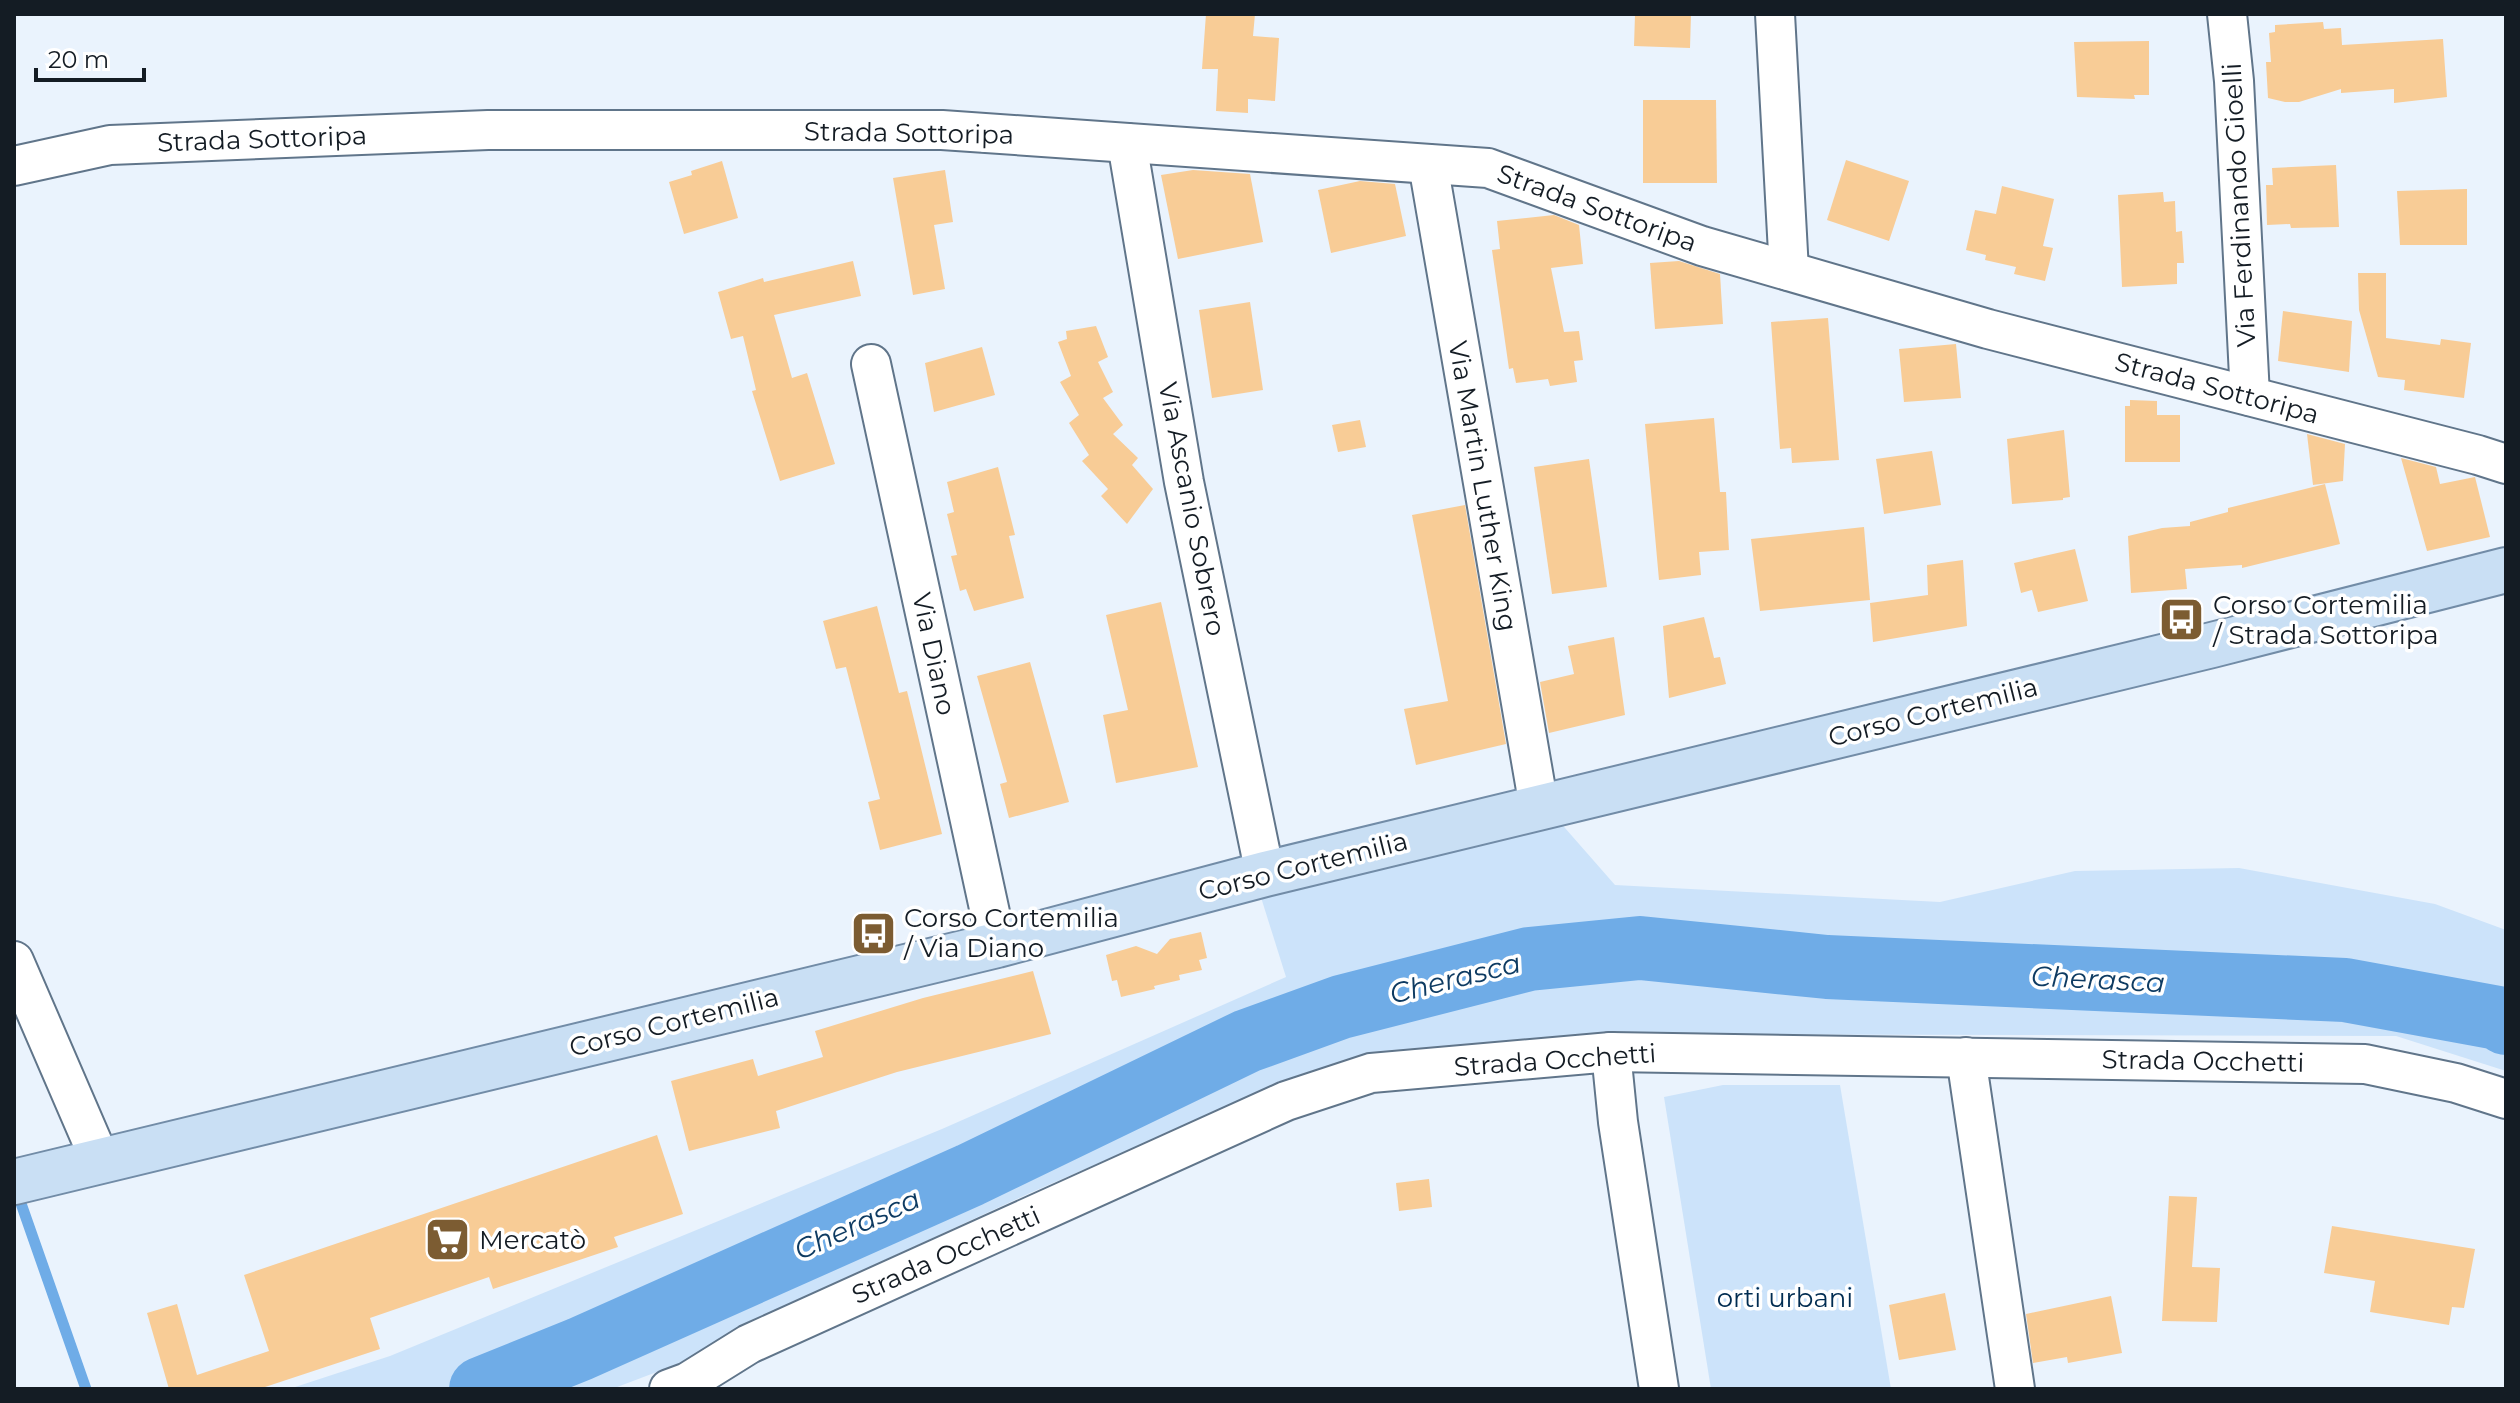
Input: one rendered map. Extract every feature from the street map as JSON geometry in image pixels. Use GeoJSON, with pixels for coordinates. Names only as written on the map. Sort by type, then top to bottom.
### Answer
{"type":"FeatureCollection","features":[{"type":"Feature","properties":{"kind":"main road","name":"Corso Cortemilia"},"geometry":{"type":"LineString","coordinates":[[26,1179],[997,945],[1265,874],[2212,645],[2506,570]]}},
{"type":"Feature","properties":{"kind":"street"},"geometry":{"type":"LineString","coordinates":[[1775,14],[1789,271]]}},
{"type":"Feature","properties":{"kind":"street","name":"Via Ferdinando Gioelli"},"geometry":{"type":"LineString","coordinates":[[2227,14],[2234,81],[2250,396]]}},
{"type":"Feature","properties":{"kind":"street","name":"Strada Sottoripa"},"geometry":{"type":"LineString","coordinates":[[14,166],[110,145],[488,130],[942,130],[1488,168],[1702,246],[1988,329],[2506,464]]}},
{"type":"Feature","properties":{"kind":"street","name":"Via Ascanio Sobrero"},"geometry":{"type":"LineString","coordinates":[[1127,143],[1184,482],[1265,874]]}},
{"type":"Feature","properties":{"kind":"street","name":"Via Martin Luther King"},"geometry":{"type":"LineString","coordinates":[[1428,164],[1539,807]]}},
{"type":"Feature","properties":{"kind":"street","name":"Via Diano"},"geometry":{"type":"LineString","coordinates":[[871,364],[997,945]]}},
{"type":"Feature","properties":{"kind":"street"},"geometry":{"type":"LineString","coordinates":[[14,961],[100,1160]]}},
{"type":"Feature","properties":{"kind":"street"},"geometry":{"type":"LineString","coordinates":[[1611,1052],[1618,1122],[1659,1389]]}},
{"type":"Feature","properties":{"kind":"street","name":"Strada Occhetti"},"geometry":{"type":"LineString","coordinates":[[682,1387],[749,1344],[1286,1101],[1371,1073],[1611,1052],[2365,1064],[2456,1083],[2506,1099]]}},
{"type":"Feature","properties":{"kind":"street"},"geometry":{"type":"LineString","coordinates":[[1966,1057],[2015,1389]]}},
{"type":"Feature","properties":{"kind":"green space"},"geometry":{"type":"Polygon","coordinates":[[[1558,820],[1615,885],[1940,902],[2075,871],[2239,868],[2435,904],[2506,930],[2506,1071],[2396,1036],[1586,1034],[1367,1056],[1301,1075],[1030,1193],[740,1327],[704,1354],[612,1389],[289,1389],[390,1356],[942,1129],[1286,977],[1259,891],[1558,820]]]}},
{"type":"Feature","properties":{"kind":"green space","name":"orti urbani"},"geometry":{"type":"Polygon","coordinates":[[[1723,1085],[1840,1085],[1891,1389],[1711,1389],[1664,1097],[1723,1085]]]}},
{"type":"Feature","properties":{"kind":"building"},"geometry":{"type":"Polygon","coordinates":[[[1206,14],[1255,14],[1253,36],[1279,38],[1275,101],[1248,99],[1248,113],[1216,111],[1218,69],[1202,69],[1206,14]]]}},
{"type":"Feature","properties":{"kind":"building"},"geometry":{"type":"Polygon","coordinates":[[[1635,14],[1691,14],[1690,48],[1634,46],[1635,14]]]}},
{"type":"Feature","properties":{"kind":"building"},"geometry":{"type":"Polygon","coordinates":[[[2323,22],[2324,29],[2341,28],[2342,45],[2443,39],[2447,97],[2394,103],[2394,89],[2341,93],[2341,89],[2299,102],[2268,98],[2266,62],[2271,62],[2269,33],[2275,32],[2275,25],[2323,22]]]}},
{"type":"Feature","properties":{"kind":"building"},"geometry":{"type":"Polygon","coordinates":[[[2149,41],[2149,95],[2134,95],[2135,99],[2077,97],[2074,42],[2149,41]]]}},
{"type":"Feature","properties":{"kind":"building"},"geometry":{"type":"Polygon","coordinates":[[[1643,100],[1716,100],[1717,183],[1643,183],[1643,100]]]}},
{"type":"Feature","properties":{"kind":"building"},"geometry":{"type":"Polygon","coordinates":[[[1846,160],[1909,181],[1889,241],[1827,220],[1846,160]]]}},
{"type":"Feature","properties":{"kind":"building"},"geometry":{"type":"Polygon","coordinates":[[[722,161],[738,218],[684,234],[669,182],[722,161]]]}},
{"type":"Feature","properties":{"kind":"building"},"geometry":{"type":"Polygon","coordinates":[[[2336,165],[2339,227],[2267,225],[2266,185],[2273,185],[2272,168],[2336,165]]]}},
{"type":"Feature","properties":{"kind":"building"},"geometry":{"type":"Polygon","coordinates":[[[945,170],[953,222],[934,225],[945,289],[913,295],[893,178],[945,170]]]}},
{"type":"Feature","properties":{"kind":"building"},"geometry":{"type":"Polygon","coordinates":[[[1193,170],[1250,174],[1263,242],[1178,259],[1161,175],[1193,170]]]}},
{"type":"Feature","properties":{"kind":"building"},"geometry":{"type":"Polygon","coordinates":[[[1360,181],[1395,184],[1406,236],[1331,253],[1318,190],[1360,181]]]}},
{"type":"Feature","properties":{"kind":"building"},"geometry":{"type":"Polygon","coordinates":[[[2002,186],[2054,199],[2043,246],[2053,248],[2045,281],[2014,274],[2016,267],[1985,260],[1986,255],[1966,250],[1975,210],[1996,214],[2002,186]]]}},
{"type":"Feature","properties":{"kind":"building"},"geometry":{"type":"Polygon","coordinates":[[[2467,189],[2467,245],[2400,245],[2397,191],[2467,189]]]}},
{"type":"Feature","properties":{"kind":"building"},"geometry":{"type":"Polygon","coordinates":[[[2163,192],[2164,202],[2175,201],[2176,232],[2182,231],[2184,263],[2177,263],[2177,284],[2122,287],[2118,195],[2163,192]]]}},
{"type":"Feature","properties":{"kind":"building"},"geometry":{"type":"Polygon","coordinates":[[[1554,215],[1579,225],[1583,264],[1551,268],[1564,332],[1579,331],[1583,360],[1574,361],[1577,382],[1550,386],[1548,379],[1516,383],[1513,368],[1509,369],[1492,250],[1500,249],[1497,221],[1554,215]]]}},
{"type":"Feature","properties":{"kind":"building"},"geometry":{"type":"Polygon","coordinates":[[[853,261],[861,296],[774,315],[792,378],[807,373],[835,464],[780,481],[752,391],[756,390],[743,336],[731,339],[718,292],[763,278],[764,282],[853,261]]]}},
{"type":"Feature","properties":{"kind":"building"},"geometry":{"type":"Polygon","coordinates":[[[1679,261],[1720,274],[1723,324],[1655,329],[1650,263],[1679,261]]]}},
{"type":"Feature","properties":{"kind":"building"},"geometry":{"type":"Polygon","coordinates":[[[2358,273],[2386,273],[2386,338],[2440,345],[2441,339],[2471,343],[2464,398],[2404,390],[2405,380],[2378,377],[2359,310],[2358,273]]]}},
{"type":"Feature","properties":{"kind":"building"},"geometry":{"type":"Polygon","coordinates":[[[1250,302],[1263,390],[1212,398],[1199,310],[1250,302]]]}},
{"type":"Feature","properties":{"kind":"building"},"geometry":{"type":"Polygon","coordinates":[[[2283,311],[2352,321],[2349,372],[2278,361],[2283,311]]]}},
{"type":"Feature","properties":{"kind":"building"},"geometry":{"type":"Polygon","coordinates":[[[1828,318],[1839,460],[1792,463],[1791,448],[1780,449],[1771,322],[1828,318]]]}},
{"type":"Feature","properties":{"kind":"building"},"geometry":{"type":"Polygon","coordinates":[[[1096,326],[1108,357],[1098,362],[1113,392],[1103,398],[1123,425],[1113,434],[1138,458],[1132,465],[1153,489],[1127,524],[1101,496],[1108,489],[1082,461],[1089,455],[1069,423],[1079,415],[1060,382],[1071,376],[1058,342],[1067,339],[1066,331],[1096,326]]]}},
{"type":"Feature","properties":{"kind":"building"},"geometry":{"type":"Polygon","coordinates":[[[1956,344],[1961,398],[1904,402],[1899,349],[1956,344]]]}},
{"type":"Feature","properties":{"kind":"building"},"geometry":{"type":"Polygon","coordinates":[[[982,347],[995,395],[934,412],[925,363],[982,347]]]}},
{"type":"Feature","properties":{"kind":"building"},"geometry":{"type":"Polygon","coordinates":[[[2130,400],[2157,401],[2157,415],[2180,415],[2180,462],[2125,462],[2125,406],[2130,406],[2130,400]]]}},
{"type":"Feature","properties":{"kind":"building"},"geometry":{"type":"Polygon","coordinates":[[[1714,418],[1720,492],[1726,492],[1729,550],[1699,552],[1701,575],[1659,580],[1645,424],[1714,418]]]}},
{"type":"Feature","properties":{"kind":"building"},"geometry":{"type":"Polygon","coordinates":[[[1360,420],[1366,447],[1338,452],[1332,425],[1360,420]]]}},
{"type":"Feature","properties":{"kind":"building"},"geometry":{"type":"Polygon","coordinates":[[[2064,430],[2070,497],[2012,504],[2007,439],[2064,430]]]}},
{"type":"Feature","properties":{"kind":"building"},"geometry":{"type":"Polygon","coordinates":[[[2307,434],[2345,444],[2343,481],[2313,485],[2307,434]]]}},
{"type":"Feature","properties":{"kind":"building"},"geometry":{"type":"Polygon","coordinates":[[[1932,451],[1941,505],[1884,514],[1876,459],[1932,451]]]}},
{"type":"Feature","properties":{"kind":"building"},"geometry":{"type":"Polygon","coordinates":[[[2401,458],[2436,467],[2440,484],[2475,477],[2490,537],[2427,551],[2401,458]]]}},
{"type":"Feature","properties":{"kind":"building"},"geometry":{"type":"Polygon","coordinates":[[[1589,459],[1607,587],[1552,594],[1534,467],[1589,459]]]}},
{"type":"Feature","properties":{"kind":"building"},"geometry":{"type":"Polygon","coordinates":[[[998,467],[1015,535],[1009,536],[1024,598],[974,611],[966,589],[960,591],[951,556],[957,555],[947,514],[954,512],[947,482],[998,467]]]}},
{"type":"Feature","properties":{"kind":"building"},"geometry":{"type":"Polygon","coordinates":[[[2325,484],[2340,544],[2242,568],[2242,565],[2185,569],[2187,589],[2131,593],[2128,536],[2162,528],[2190,526],[2190,522],[2228,512],[2228,508],[2325,484]]]}},
{"type":"Feature","properties":{"kind":"building"},"geometry":{"type":"Polygon","coordinates":[[[1465,505],[1506,744],[1416,765],[1404,709],[1448,701],[1412,515],[1465,505]]]}},
{"type":"Feature","properties":{"kind":"building"},"geometry":{"type":"Polygon","coordinates":[[[1864,527],[1870,600],[1760,611],[1751,539],[1864,527]]]}},
{"type":"Feature","properties":{"kind":"building"},"geometry":{"type":"Polygon","coordinates":[[[2075,549],[2088,601],[2038,612],[2032,590],[2021,593],[2014,563],[2075,549]]]}},
{"type":"Feature","properties":{"kind":"building"},"geometry":{"type":"Polygon","coordinates":[[[1963,560],[1967,626],[1873,642],[1870,603],[1928,595],[1927,565],[1963,560]]]}},
{"type":"Feature","properties":{"kind":"building"},"geometry":{"type":"Polygon","coordinates":[[[1161,602],[1198,767],[1116,783],[1103,715],[1128,710],[1106,615],[1161,602]]]}},
{"type":"Feature","properties":{"kind":"building"},"geometry":{"type":"Polygon","coordinates":[[[877,606],[899,693],[907,691],[942,834],[880,850],[868,802],[880,799],[846,667],[836,669],[823,621],[877,606]]]}},
{"type":"Feature","properties":{"kind":"building"},"geometry":{"type":"Polygon","coordinates":[[[1704,617],[1714,658],[1720,657],[1726,684],[1669,698],[1663,626],[1704,617]]]}},
{"type":"Feature","properties":{"kind":"building"},"geometry":{"type":"Polygon","coordinates":[[[1614,637],[1625,715],[1549,733],[1540,682],[1574,674],[1568,646],[1614,637]]]}},
{"type":"Feature","properties":{"kind":"building"},"geometry":{"type":"Polygon","coordinates":[[[1030,662],[1069,802],[1009,818],[1000,784],[1007,782],[977,676],[1030,662]]]}},
{"type":"Feature","properties":{"kind":"building"},"geometry":{"type":"Polygon","coordinates":[[[1201,932],[1207,958],[1199,960],[1202,970],[1179,975],[1180,980],[1154,986],[1155,989],[1121,997],[1117,980],[1112,981],[1106,955],[1136,946],[1157,954],[1170,939],[1201,932]]]}},
{"type":"Feature","properties":{"kind":"building"},"geometry":{"type":"Polygon","coordinates":[[[1033,971],[1051,1034],[897,1072],[776,1111],[780,1128],[689,1151],[671,1081],[753,1059],[758,1076],[823,1057],[815,1031],[923,998],[1033,971]]]}},
{"type":"Feature","properties":{"kind":"building"},"geometry":{"type":"Polygon","coordinates":[[[657,1135],[683,1214],[614,1237],[618,1247],[493,1289],[489,1277],[370,1318],[380,1349],[259,1389],[169,1389],[147,1313],[177,1304],[197,1375],[269,1351],[244,1275],[657,1135]]]}},
{"type":"Feature","properties":{"kind":"building"},"geometry":{"type":"Polygon","coordinates":[[[1429,1179],[1432,1207],[1399,1211],[1396,1183],[1429,1179]]]}},
{"type":"Feature","properties":{"kind":"building"},"geometry":{"type":"Polygon","coordinates":[[[2169,1196],[2197,1197],[2192,1267],[2220,1268],[2217,1322],[2162,1321],[2169,1196]]]}},
{"type":"Feature","properties":{"kind":"building"},"geometry":{"type":"Polygon","coordinates":[[[2332,1226],[2475,1249],[2464,1308],[2452,1307],[2449,1325],[2370,1312],[2375,1281],[2324,1273],[2332,1226]]]}},
{"type":"Feature","properties":{"kind":"building"},"geometry":{"type":"Polygon","coordinates":[[[1945,1293],[1956,1350],[1899,1360],[1889,1305],[1945,1293]]]}},
{"type":"Feature","properties":{"kind":"building"},"geometry":{"type":"Polygon","coordinates":[[[2111,1296],[2122,1353],[2068,1363],[2067,1357],[2033,1363],[2026,1314],[2111,1296]]]}},
{"type":"Feature","properties":{"kind":"waterway","name":"Cherasca"},"geometry":{"type":"LineString","coordinates":[[481,1389],[580,1349],[970,1175],[1247,1041],[1341,1007],[1529,959],[1640,948],[1827,967],[2345,990],[2498,1018],[2506,1023]]}},
{"type":"Feature","properties":{"kind":"waterway"},"geometry":{"type":"LineString","coordinates":[[17,1192],[86,1389]]}},
{"type":"Feature","properties":{"kind":"place","name":"Corso Cortemilia / Strada Sottoripa"},"geometry":{"type":"Point","coordinates":[2182,620]}},
{"type":"Feature","properties":{"kind":"place","name":"Corso Cortemilia / Via Diano"},"geometry":{"type":"Point","coordinates":[873,933]}},
{"type":"Feature","properties":{"kind":"place","name":"Mercatò"},"geometry":{"type":"Point","coordinates":[448,1240]}}]}
